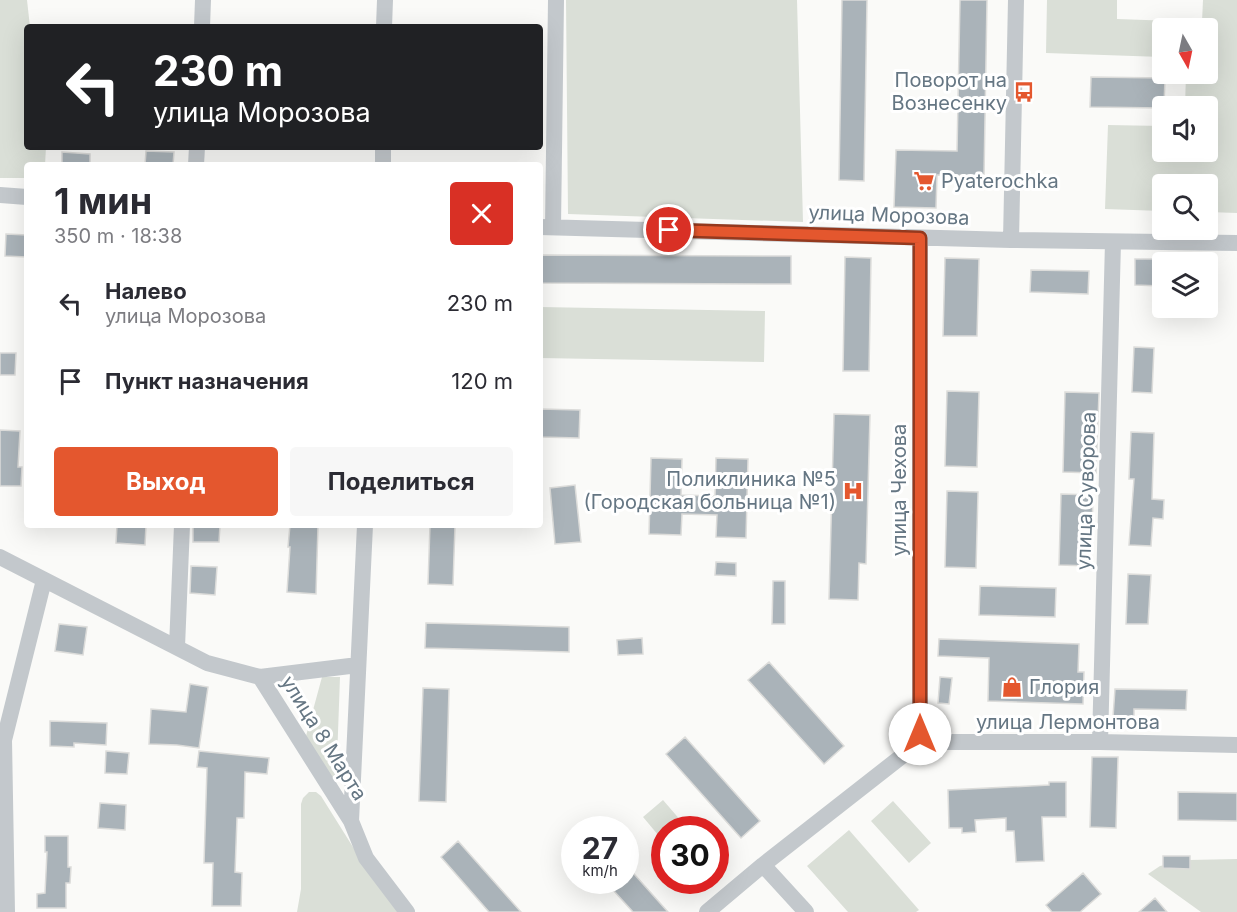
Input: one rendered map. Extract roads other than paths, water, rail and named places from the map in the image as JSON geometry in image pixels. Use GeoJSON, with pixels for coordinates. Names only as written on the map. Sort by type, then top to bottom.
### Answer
{"type":"FeatureCollection","features":[{"type":"Feature","properties":{"kind":"street"},"geometry":{"type":"LineString","coordinates":[[202,24],[203,0]]}},
{"type":"Feature","properties":{"kind":"street"},"geometry":{"type":"LineString","coordinates":[[384,24],[385,0]]}},
{"type":"Feature","properties":{"kind":"street"},"geometry":{"type":"LineString","coordinates":[[546,227],[556,0]]}},
{"type":"Feature","properties":{"kind":"street"},"geometry":{"type":"LineString","coordinates":[[1011,240],[1016,0]]}},
{"type":"Feature","properties":{"kind":"street"},"geometry":{"type":"LineString","coordinates":[[0,195],[24,197]]}},
{"type":"Feature","properties":{"kind":"street","name":"улица Морозова"},"geometry":{"type":"LineString","coordinates":[[546,227],[920,238],[1237,243]]}},
{"type":"Feature","properties":{"kind":"street","name":"улица Чехова"},"geometry":{"type":"LineString","coordinates":[[920,238],[920,742]]}},
{"type":"Feature","properties":{"kind":"street","name":"улица Суворова"},"geometry":{"type":"LineString","coordinates":[[1100,742],[1113,242]]}},
{"type":"Feature","properties":{"kind":"street"},"geometry":{"type":"LineString","coordinates":[[177,647],[182,528]]}},
{"type":"Feature","properties":{"kind":"street"},"geometry":{"type":"LineString","coordinates":[[351,821],[366,528]]}},
{"type":"Feature","properties":{"kind":"street","name":"улица 8 Марта"},"geometry":{"type":"LineString","coordinates":[[0,557],[207,663],[260,677],[351,821],[366,858],[407,912]]}},
{"type":"Feature","properties":{"kind":"street"},"geometry":{"type":"LineString","coordinates":[[7,912],[4,740],[44,580]]}},
{"type":"Feature","properties":{"kind":"street"},"geometry":{"type":"LineString","coordinates":[[260,677],[358,665]]}},
{"type":"Feature","properties":{"kind":"street"},"geometry":{"type":"LineString","coordinates":[[707,912],[763,865],[920,742]]}},
{"type":"Feature","properties":{"kind":"street","name":"улица Лермонтова"},"geometry":{"type":"LineString","coordinates":[[920,742],[1237,745]]}},
{"type":"Feature","properties":{"kind":"street"},"geometry":{"type":"LineString","coordinates":[[763,865],[806,912]]}},
{"type":"Feature","properties":{"kind":"place","name":"Поворот на Вознесенку"},"geometry":{"type":"Point","coordinates":[1024,92]}},
{"type":"Feature","properties":{"kind":"place","name":"Pyaterochka"},"geometry":{"type":"Point","coordinates":[924,181]}},
{"type":"Feature","properties":{"kind":"place","name":"Поликлиника №5 (Городская больница №1)"},"geometry":{"type":"Point","coordinates":[853,491]}},
{"type":"Feature","properties":{"kind":"place","name":"Глория"},"geometry":{"type":"Point","coordinates":[1012,687]}}]}
